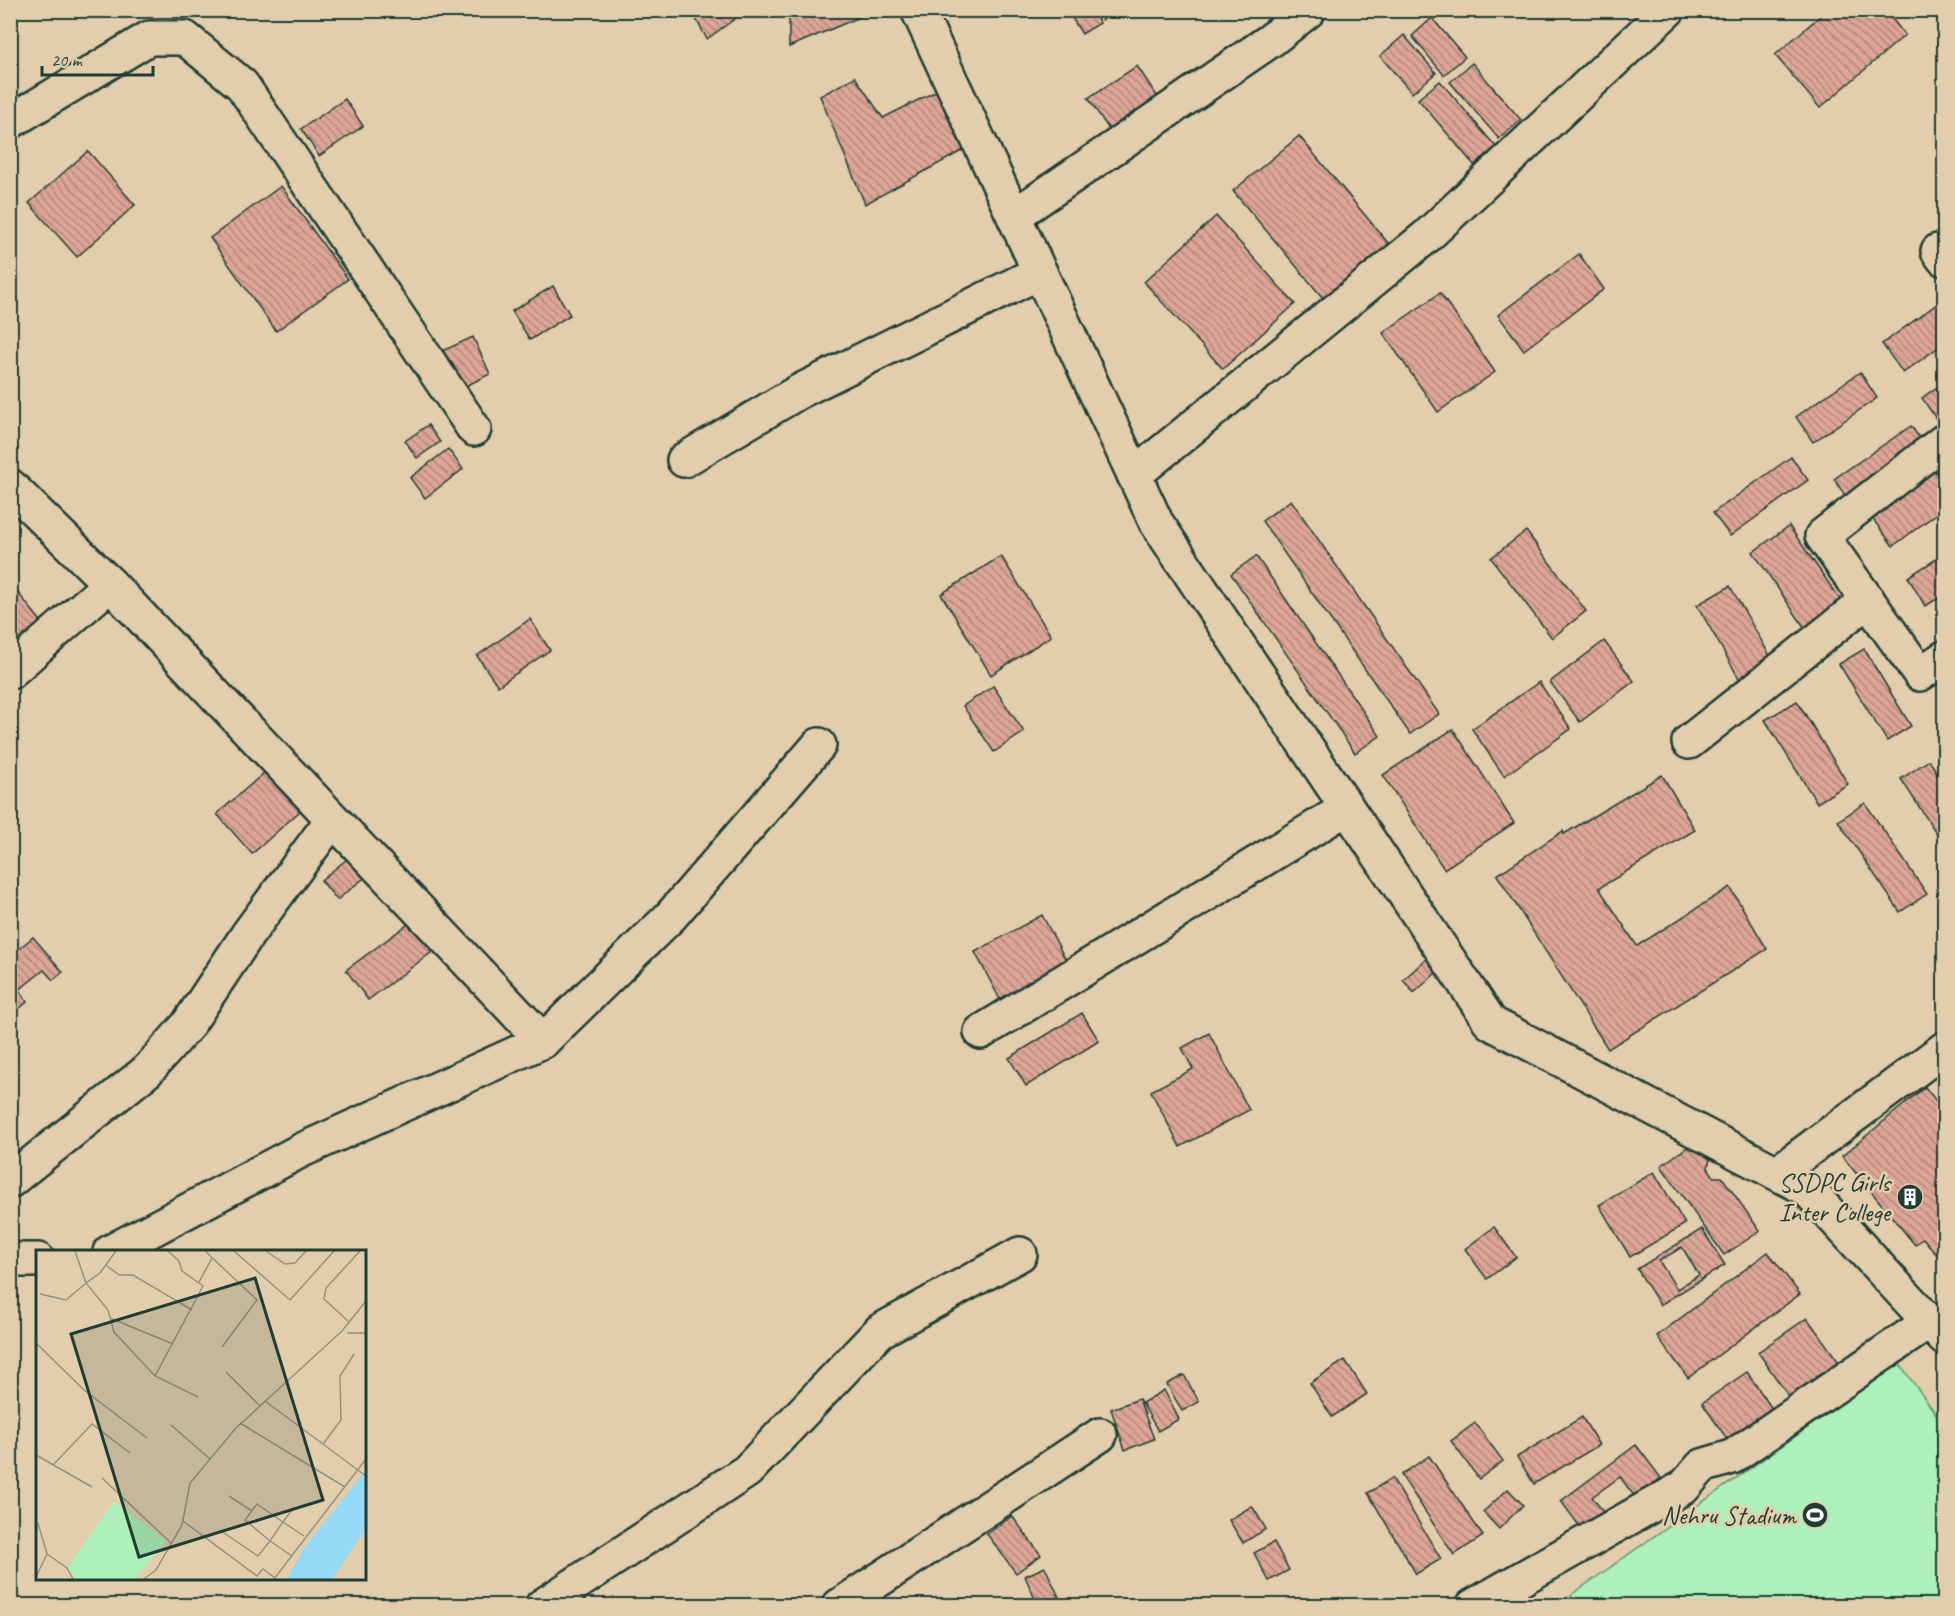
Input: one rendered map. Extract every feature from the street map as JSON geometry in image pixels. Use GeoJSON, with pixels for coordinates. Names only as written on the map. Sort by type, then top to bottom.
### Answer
{"type":"FeatureCollection","features":[{"type":"Feature","properties":{"kind":"street"},"geometry":{"type":"LineString","coordinates":[[918,10],[1156,522],[1491,1023],[1807,1189],[1937,1330],[1732,1457],[1702,1466],[1684,1487],[1473,1605]]}},
{"type":"Feature","properties":{"kind":"street"},"geometry":{"type":"LineString","coordinates":[[1014,216],[1262,46],[1310,10]]}},
{"type":"Feature","properties":{"kind":"street"},"geometry":{"type":"LineString","coordinates":[[1134,475],[1426,237],[1668,10]]}},
{"type":"Feature","properties":{"kind":"street"},"geometry":{"type":"LineString","coordinates":[[10,122],[148,38],[185,38],[242,85],[474,429]]}},
{"type":"Feature","properties":{"kind":"street"},"geometry":{"type":"LineString","coordinates":[[684,460],[800,391],[1040,272]]}},
{"type":"Feature","properties":{"kind":"street"},"geometry":{"type":"LineString","coordinates":[[1944,441],[1822,536],[1920,674],[1944,658]]}},
{"type":"Feature","properties":{"kind":"street"},"geometry":{"type":"LineString","coordinates":[[10,486],[110,584],[543,1041]]}},
{"type":"Feature","properties":{"kind":"street"},"geometry":{"type":"LineString","coordinates":[[10,672],[110,584]]}},
{"type":"Feature","properties":{"kind":"street"},"geometry":{"type":"LineString","coordinates":[[1689,742],[1868,600]]}},
{"type":"Feature","properties":{"kind":"street"},"geometry":{"type":"LineString","coordinates":[[112,1250],[300,1151],[543,1041],[670,917],[819,746]]}},
{"type":"Feature","properties":{"kind":"street"},"geometry":{"type":"LineString","coordinates":[[981,1032],[1347,808]]}},
{"type":"Feature","properties":{"kind":"street"},"geometry":{"type":"LineString","coordinates":[[10,1180],[147,1071],[188,1026],[248,934],[332,820]]}},
{"type":"Feature","properties":{"kind":"street"},"geometry":{"type":"LineString","coordinates":[[1777,1173],[1944,1049]]}},
{"type":"Feature","properties":{"kind":"street"},"geometry":{"type":"LineString","coordinates":[[542,1605],[747,1471],[880,1331],[1020,1254]]}},
{"type":"Feature","properties":{"kind":"street"},"geometry":{"type":"LineString","coordinates":[[10,1260],[36,1260]]}},
{"type":"Feature","properties":{"kind":"street"},"geometry":{"type":"LineString","coordinates":[[839,1605],[1100,1435]]}},
{"type":"Feature","properties":{"kind":"green space","name":"Nehru Stadium"},"geometry":{"type":"Polygon","coordinates":[[[1899,1363],[1944,1425],[1944,1605],[1557,1605],[1899,1363]]]}},
{"type":"Feature","properties":{"kind":"building"},"geometry":{"type":"Polygon","coordinates":[[[691,10],[747,10],[707,39],[691,10]]]}},
{"type":"Feature","properties":{"kind":"building"},"geometry":{"type":"Polygon","coordinates":[[[789,10],[876,10],[789,47],[789,10]]]}},
{"type":"Feature","properties":{"kind":"building"},"geometry":{"type":"Polygon","coordinates":[[[1067,10],[1092,10],[1100,23],[1082,34],[1067,10]]]}},
{"type":"Feature","properties":{"kind":"building"},"geometry":{"type":"Polygon","coordinates":[[[1096,10],[1117,10],[1102,20],[1096,10]]]}},
{"type":"Feature","properties":{"kind":"building"},"geometry":{"type":"Polygon","coordinates":[[[1827,10],[1885,10],[1905,35],[1820,108],[1775,55],[1827,10]]]}},
{"type":"Feature","properties":{"kind":"building"},"geometry":{"type":"Polygon","coordinates":[[[1432,18],[1465,57],[1444,75],[1412,36],[1432,18]]]}},
{"type":"Feature","properties":{"kind":"building"},"geometry":{"type":"Polygon","coordinates":[[[1404,35],[1436,73],[1412,93],[1380,56],[1404,35]]]}},
{"type":"Feature","properties":{"kind":"building"},"geometry":{"type":"Polygon","coordinates":[[[1472,63],[1521,120],[1499,139],[1450,82],[1472,63]]]}},
{"type":"Feature","properties":{"kind":"building"},"geometry":{"type":"Polygon","coordinates":[[[1137,66],[1159,99],[1110,131],[1088,98],[1137,66]]]}},
{"type":"Feature","properties":{"kind":"building"},"geometry":{"type":"Polygon","coordinates":[[[855,77],[883,118],[940,89],[971,146],[865,204],[820,96],[855,77]]]}},
{"type":"Feature","properties":{"kind":"building"},"geometry":{"type":"Polygon","coordinates":[[[1440,81],[1496,147],[1474,165],[1418,99],[1440,81]]]}},
{"type":"Feature","properties":{"kind":"building"},"geometry":{"type":"Polygon","coordinates":[[[345,99],[363,126],[319,156],[301,129],[345,99]]]}},
{"type":"Feature","properties":{"kind":"building"},"geometry":{"type":"Polygon","coordinates":[[[1299,136],[1393,249],[1328,304],[1233,191],[1299,136]]]}},
{"type":"Feature","properties":{"kind":"building"},"geometry":{"type":"Polygon","coordinates":[[[88,151],[135,205],[77,257],[29,203],[88,151]]]}},
{"type":"Feature","properties":{"kind":"building"},"geometry":{"type":"Polygon","coordinates":[[[281,186],[348,279],[276,331],[210,238],[281,186]]]}},
{"type":"Feature","properties":{"kind":"building"},"geometry":{"type":"Polygon","coordinates":[[[1216,216],[1295,304],[1223,369],[1144,282],[1216,216]]]}},
{"type":"Feature","properties":{"kind":"building"},"geometry":{"type":"Polygon","coordinates":[[[1579,254],[1604,289],[1524,350],[1498,315],[1579,254]]]}},
{"type":"Feature","properties":{"kind":"building"},"geometry":{"type":"Polygon","coordinates":[[[553,286],[570,315],[530,340],[512,311],[553,286]]]}},
{"type":"Feature","properties":{"kind":"building"},"geometry":{"type":"Polygon","coordinates":[[[1440,293],[1495,372],[1438,412],[1383,333],[1440,293]]]}},
{"type":"Feature","properties":{"kind":"building"},"geometry":{"type":"Polygon","coordinates":[[[1944,299],[1944,343],[1903,373],[1882,344],[1944,299]]]}},
{"type":"Feature","properties":{"kind":"building"},"geometry":{"type":"Polygon","coordinates":[[[473,337],[490,374],[458,390],[440,352],[473,337]]]}},
{"type":"Feature","properties":{"kind":"building"},"geometry":{"type":"Polygon","coordinates":[[[1860,372],[1877,398],[1813,442],[1796,417],[1860,372]]]}},
{"type":"Feature","properties":{"kind":"building"},"geometry":{"type":"Polygon","coordinates":[[[1944,382],[1944,424],[1941,426],[1922,398],[1944,382]]]}},
{"type":"Feature","properties":{"kind":"building"},"geometry":{"type":"Polygon","coordinates":[[[428,425],[440,442],[417,458],[405,441],[428,425]]]}},
{"type":"Feature","properties":{"kind":"building"},"geometry":{"type":"Polygon","coordinates":[[[1911,426],[1927,449],[1850,503],[1834,479],[1911,426]]]}},
{"type":"Feature","properties":{"kind":"building"},"geometry":{"type":"Polygon","coordinates":[[[448,449],[463,469],[425,498],[410,478],[448,449]]]}},
{"type":"Feature","properties":{"kind":"building"},"geometry":{"type":"Polygon","coordinates":[[[1791,457],[1808,480],[1730,536],[1713,513],[1791,457]]]}},
{"type":"Feature","properties":{"kind":"building"},"geometry":{"type":"Polygon","coordinates":[[[1935,471],[1944,484],[1944,508],[1893,546],[1872,518],[1935,471]]]}},
{"type":"Feature","properties":{"kind":"building"},"geometry":{"type":"Polygon","coordinates":[[[1291,500],[1439,714],[1410,734],[1262,521],[1291,500]]]}},
{"type":"Feature","properties":{"kind":"building"},"geometry":{"type":"Polygon","coordinates":[[[1789,526],[1846,608],[1809,634],[1753,552],[1789,526]]]}},
{"type":"Feature","properties":{"kind":"building"},"geometry":{"type":"Polygon","coordinates":[[[1526,531],[1586,611],[1552,638],[1491,558],[1526,531]]]}},
{"type":"Feature","properties":{"kind":"building"},"geometry":{"type":"Polygon","coordinates":[[[1944,554],[1944,595],[1925,606],[1908,577],[1944,554]]]}},
{"type":"Feature","properties":{"kind":"building"},"geometry":{"type":"Polygon","coordinates":[[[1001,556],[1051,636],[991,675],[941,594],[1001,556]]]}},
{"type":"Feature","properties":{"kind":"building"},"geometry":{"type":"Polygon","coordinates":[[[1256,556],[1380,736],[1355,753],[1231,574],[1256,556]]]}},
{"type":"Feature","properties":{"kind":"building"},"geometry":{"type":"Polygon","coordinates":[[[10,583],[48,630],[10,661],[10,583]]]}},
{"type":"Feature","properties":{"kind":"building"},"geometry":{"type":"Polygon","coordinates":[[[1730,586],[1773,661],[1740,680],[1697,605],[1730,586]]]}},
{"type":"Feature","properties":{"kind":"building"},"geometry":{"type":"Polygon","coordinates":[[[530,619],[550,650],[498,686],[477,656],[530,619]]]}},
{"type":"Feature","properties":{"kind":"building"},"geometry":{"type":"Polygon","coordinates":[[[1604,641],[1634,681],[1580,722],[1550,682],[1604,641]]]}},
{"type":"Feature","properties":{"kind":"building"},"geometry":{"type":"Polygon","coordinates":[[[1864,649],[1911,726],[1887,741],[1839,664],[1864,649]]]}},
{"type":"Feature","properties":{"kind":"building"},"geometry":{"type":"Polygon","coordinates":[[[1539,682],[1571,729],[1504,776],[1472,729],[1539,682]]]}},
{"type":"Feature","properties":{"kind":"building"},"geometry":{"type":"Polygon","coordinates":[[[993,686],[1024,732],[994,752],[963,706],[993,686]]]}},
{"type":"Feature","properties":{"kind":"building"},"geometry":{"type":"Polygon","coordinates":[[[1797,701],[1848,784],[1817,803],[1765,720],[1797,701]]]}},
{"type":"Feature","properties":{"kind":"building"},"geometry":{"type":"Polygon","coordinates":[[[1453,729],[1514,823],[1444,869],[1383,775],[1453,729]]]}},
{"type":"Feature","properties":{"kind":"building"},"geometry":{"type":"Polygon","coordinates":[[[1929,760],[1944,784],[1944,845],[1901,779],[1929,760]]]}},
{"type":"Feature","properties":{"kind":"building"},"geometry":{"type":"Polygon","coordinates":[[[274,764],[309,803],[252,854],[217,814],[274,764]]]}},
{"type":"Feature","properties":{"kind":"building"},"geometry":{"type":"Polygon","coordinates":[[[1662,775],[1695,830],[1599,888],[1637,946],[1730,887],[1767,949],[1608,1049],[1497,875],[1563,831],[1564,834],[1662,775]]]}},
{"type":"Feature","properties":{"kind":"building"},"geometry":{"type":"Polygon","coordinates":[[[1865,803],[1927,894],[1900,912],[1838,821],[1865,803]]]}},
{"type":"Feature","properties":{"kind":"building"},"geometry":{"type":"Polygon","coordinates":[[[352,855],[368,875],[337,900],[321,880],[352,855]]]}},
{"type":"Feature","properties":{"kind":"building"},"geometry":{"type":"Polygon","coordinates":[[[1042,915],[1069,966],[1002,1003],[975,952],[1042,915]]]}},
{"type":"Feature","properties":{"kind":"building"},"geometry":{"type":"Polygon","coordinates":[[[411,922],[432,952],[368,1000],[346,970],[411,922]]]}},
{"type":"Feature","properties":{"kind":"building"},"geometry":{"type":"Polygon","coordinates":[[[33,937],[63,972],[53,980],[44,970],[19,990],[27,1002],[13,1014],[10,956],[33,937]]]}},
{"type":"Feature","properties":{"kind":"building"},"geometry":{"type":"Polygon","coordinates":[[[1435,951],[1446,964],[1414,993],[1403,980],[1435,951]]]}},
{"type":"Feature","properties":{"kind":"building"},"geometry":{"type":"Polygon","coordinates":[[[1082,1013],[1099,1041],[1026,1086],[1009,1058],[1082,1013]]]}},
{"type":"Feature","properties":{"kind":"building"},"geometry":{"type":"Polygon","coordinates":[[[1209,1033],[1249,1110],[1180,1147],[1151,1091],[1193,1069],[1182,1048],[1209,1033]]]}},
{"type":"Feature","properties":{"kind":"building","name":"SSDPC Girls Inter College"},"geometry":{"type":"Polygon","coordinates":[[[1925,1087],[1944,1111],[1944,1257],[1941,1260],[1923,1238],[1915,1245],[1842,1156],[1925,1087]]]}},
{"type":"Feature","properties":{"kind":"building"},"geometry":{"type":"Polygon","coordinates":[[[1697,1140],[1710,1159],[1708,1168],[1714,1177],[1722,1177],[1760,1231],[1724,1255],[1661,1166],[1697,1140]]]}},
{"type":"Feature","properties":{"kind":"building"},"geometry":{"type":"Polygon","coordinates":[[[1654,1172],[1685,1224],[1630,1257],[1599,1205],[1654,1172]]]}},
{"type":"Feature","properties":{"kind":"building"},"geometry":{"type":"Polygon","coordinates":[[[1494,1227],[1516,1257],[1487,1279],[1465,1249],[1494,1227]]]}},
{"type":"Feature","properties":{"kind":"building"},"geometry":{"type":"Polygon","coordinates":[[[1702,1229],[1725,1265],[1660,1305],[1637,1269],[1702,1229]],[[1682,1247],[1659,1261],[1677,1289],[1699,1275],[1682,1247]]]}},
{"type":"Feature","properties":{"kind":"building"},"geometry":{"type":"Polygon","coordinates":[[[1768,1252],[1800,1294],[1688,1378],[1657,1336],[1768,1252]]]}},
{"type":"Feature","properties":{"kind":"building"},"geometry":{"type":"Polygon","coordinates":[[[1807,1318],[1841,1365],[1791,1400],[1758,1352],[1807,1318]]]}},
{"type":"Feature","properties":{"kind":"building"},"geometry":{"type":"Polygon","coordinates":[[[1345,1360],[1367,1394],[1332,1417],[1310,1383],[1345,1360]]]}},
{"type":"Feature","properties":{"kind":"building"},"geometry":{"type":"Polygon","coordinates":[[[1747,1372],[1777,1416],[1732,1446],[1702,1403],[1747,1372]]]}},
{"type":"Feature","properties":{"kind":"building"},"geometry":{"type":"Polygon","coordinates":[[[1184,1375],[1199,1402],[1182,1411],[1167,1384],[1184,1375]]]}},
{"type":"Feature","properties":{"kind":"building"},"geometry":{"type":"Polygon","coordinates":[[[1164,1390],[1179,1419],[1158,1431],[1142,1403],[1164,1390]]]}},
{"type":"Feature","properties":{"kind":"building"},"geometry":{"type":"Polygon","coordinates":[[[1139,1399],[1154,1439],[1125,1450],[1111,1409],[1139,1399]]]}},
{"type":"Feature","properties":{"kind":"building"},"geometry":{"type":"Polygon","coordinates":[[[1582,1417],[1599,1445],[1534,1484],[1517,1457],[1582,1417]]]}},
{"type":"Feature","properties":{"kind":"building"},"geometry":{"type":"Polygon","coordinates":[[[1475,1423],[1503,1461],[1479,1479],[1451,1441],[1475,1423]]]}},
{"type":"Feature","properties":{"kind":"building"},"geometry":{"type":"Polygon","coordinates":[[[1636,1445],[1661,1478],[1635,1497],[1620,1477],[1592,1497],[1608,1518],[1586,1535],[1561,1501],[1636,1445]]]}},
{"type":"Feature","properties":{"kind":"building"},"geometry":{"type":"Polygon","coordinates":[[[1429,1456],[1483,1536],[1454,1555],[1401,1475],[1429,1456]]]}},
{"type":"Feature","properties":{"kind":"building"},"geometry":{"type":"Polygon","coordinates":[[[1392,1478],[1441,1559],[1416,1574],[1368,1493],[1392,1478]]]}},
{"type":"Feature","properties":{"kind":"building"},"geometry":{"type":"Polygon","coordinates":[[[1508,1489],[1523,1505],[1499,1529],[1483,1512],[1508,1489]]]}},
{"type":"Feature","properties":{"kind":"building"},"geometry":{"type":"Polygon","coordinates":[[[1252,1506],[1266,1529],[1243,1543],[1229,1520],[1252,1506]]]}},
{"type":"Feature","properties":{"kind":"building"},"geometry":{"type":"Polygon","coordinates":[[[1012,1516],[1041,1555],[1016,1573],[987,1534],[1012,1516]]]}},
{"type":"Feature","properties":{"kind":"building"},"geometry":{"type":"Polygon","coordinates":[[[1274,1542],[1289,1570],[1269,1581],[1254,1553],[1274,1542]]]}},
{"type":"Feature","properties":{"kind":"building"},"geometry":{"type":"Polygon","coordinates":[[[1045,1567],[1059,1597],[1038,1606],[1025,1576],[1045,1567]]]}},
{"type":"Feature","properties":{"kind":"place","name":"SSDPC Girls Inter College"},"geometry":{"type":"Point","coordinates":[1910,1197]}},
{"type":"Feature","properties":{"kind":"place","name":"Nehru Stadium"},"geometry":{"type":"Point","coordinates":[1815,1515]}}]}
